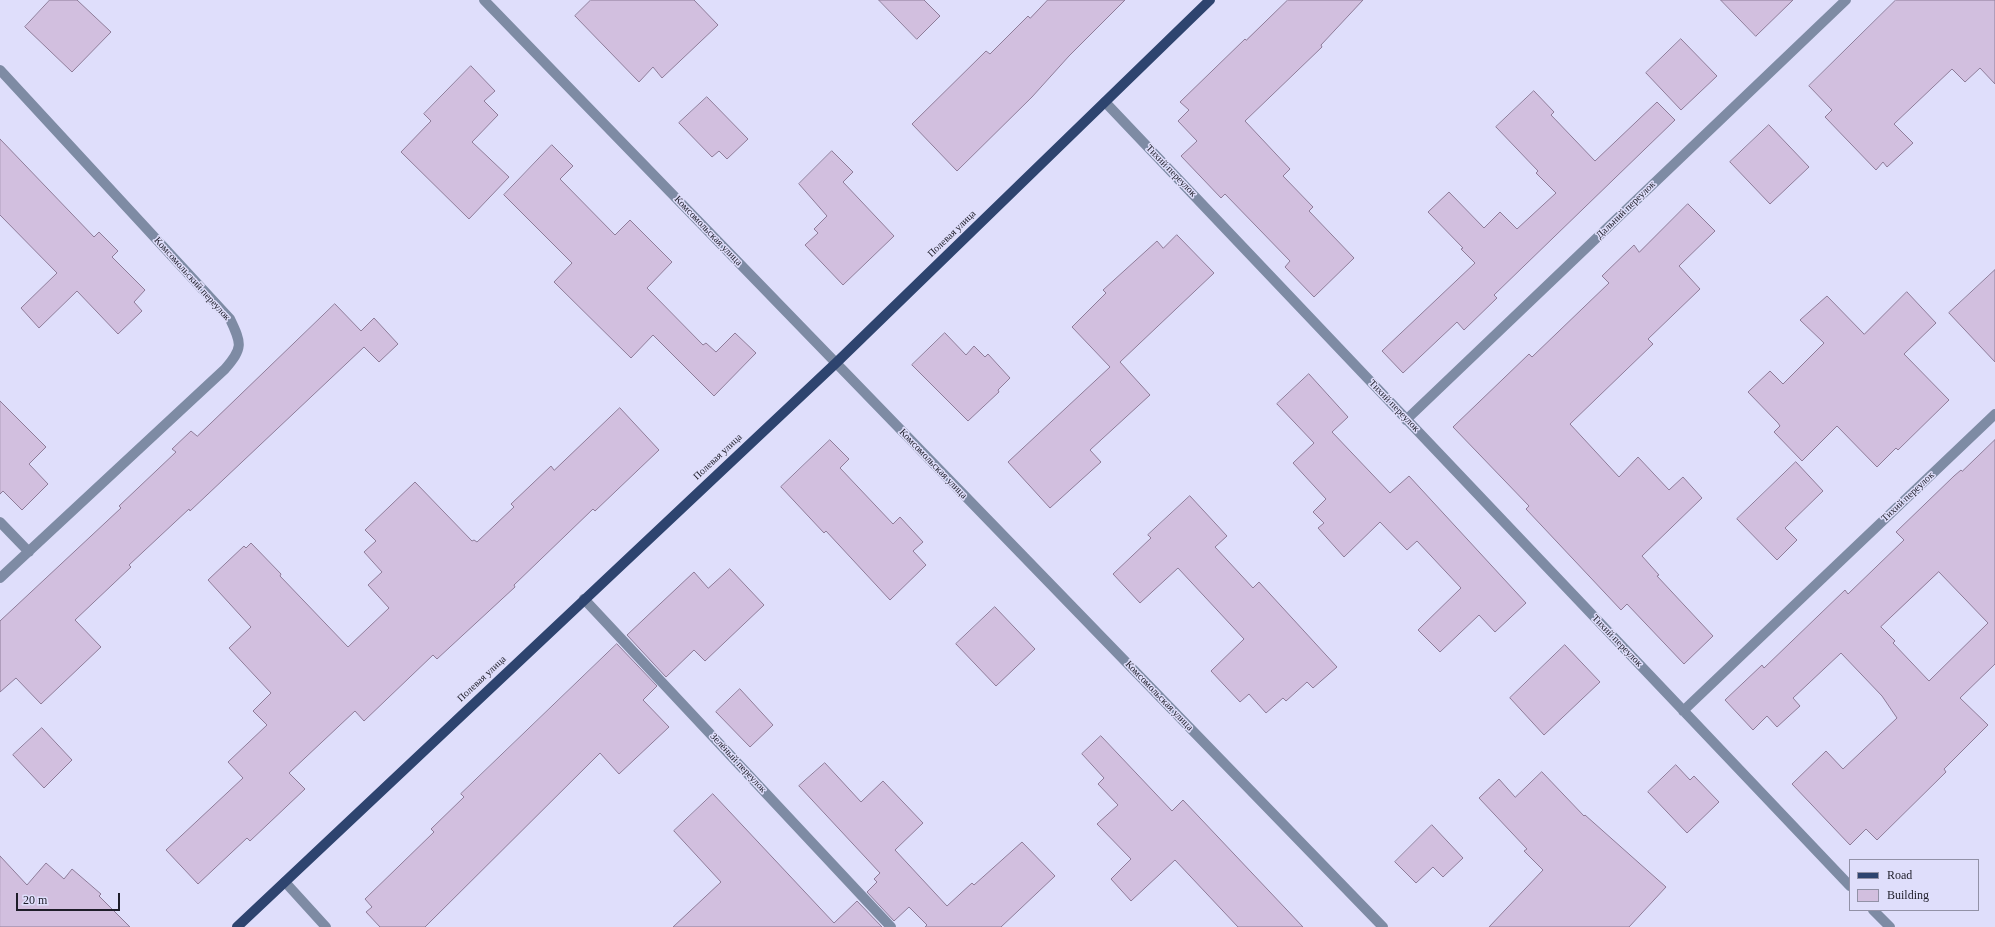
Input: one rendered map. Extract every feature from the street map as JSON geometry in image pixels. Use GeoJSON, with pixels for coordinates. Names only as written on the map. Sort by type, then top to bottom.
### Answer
{"type":"FeatureCollection","features":[{"type":"Feature","properties":{"kind":"main road","name":"Полевая улица"},"geometry":{"type":"LineString","coordinates":[[237,927],[836,363],[1210,0]]}},
{"type":"Feature","properties":{"kind":"street","name":"Комсомольская улица"},"geometry":{"type":"LineString","coordinates":[[484,0],[1382,927]]}},
{"type":"Feature","properties":{"kind":"street","name":"Дальний переулок"},"geometry":{"type":"LineString","coordinates":[[1406,420],[1846,0]]}},
{"type":"Feature","properties":{"kind":"street","name":"Комсомольский переулок"},"geometry":{"type":"LineString","coordinates":[[0,70],[230,319],[239,337],[238,354],[226,369],[0,578]]}},
{"type":"Feature","properties":{"kind":"street","name":"Тихий переулок"},"geometry":{"type":"LineString","coordinates":[[1105,102],[1682,711],[1849,885]]}},
{"type":"Feature","properties":{"kind":"street","name":"Тихий переулок"},"geometry":{"type":"LineString","coordinates":[[1682,711],[1995,414]]}},
{"type":"Feature","properties":{"kind":"street"},"geometry":{"type":"LineString","coordinates":[[0,522],[29,552]]}},
{"type":"Feature","properties":{"kind":"street","name":"Зелёный переулок"},"geometry":{"type":"LineString","coordinates":[[584,599],[892,927]]}},
{"type":"Feature","properties":{"kind":"street"},"geometry":{"type":"LineString","coordinates":[[285,882],[326,927]]}},
{"type":"Feature","properties":{"kind":"street"},"geometry":{"type":"LineString","coordinates":[[1874,911],[1890,927]]}},
{"type":"Feature","properties":{"kind":"building"},"geometry":{"type":"Polygon","coordinates":[[[50,0],[77,0],[111,32],[72,72],[25,27],[50,0]]]}},
{"type":"Feature","properties":{"kind":"building"},"geometry":{"type":"Polygon","coordinates":[[[591,0],[694,0],[718,25],[662,78],[653,67],[639,82],[575,16],[591,0]]]}},
{"type":"Feature","properties":{"kind":"building"},"geometry":{"type":"Polygon","coordinates":[[[879,0],[924,0],[940,16],[917,39],[879,0]]]}},
{"type":"Feature","properties":{"kind":"building"},"geometry":{"type":"Polygon","coordinates":[[[1048,0],[1125,0],[1069,56],[1032,97],[957,171],[912,124],[986,51],[990,54],[1028,16],[1030,18],[1048,0]]]}},
{"type":"Feature","properties":{"kind":"building"},"geometry":{"type":"Polygon","coordinates":[[[1288,0],[1363,0],[1321,45],[1322,47],[1245,121],[1290,169],[1283,176],[1313,207],[1309,211],[1354,258],[1314,297],[1285,267],[1290,261],[1225,194],[1221,198],[1181,156],[1197,141],[1178,121],[1189,110],[1180,102],[1288,0]]]}},
{"type":"Feature","properties":{"kind":"building"},"geometry":{"type":"Polygon","coordinates":[[[1721,0],[1793,0],[1756,36],[1721,0]]]}},
{"type":"Feature","properties":{"kind":"building"},"geometry":{"type":"Polygon","coordinates":[[[1896,0],[1995,0],[1995,84],[1980,68],[1965,82],[1952,69],[1894,124],[1913,143],[1887,167],[1883,162],[1876,170],[1825,117],[1832,110],[1809,86],[1896,0]]]}},
{"type":"Feature","properties":{"kind":"building"},"geometry":{"type":"Polygon","coordinates":[[[1681,39],[1717,76],[1681,110],[1646,73],[1681,39]]]}},
{"type":"Feature","properties":{"kind":"building"},"geometry":{"type":"Polygon","coordinates":[[[471,66],[495,91],[484,101],[498,115],[472,142],[509,177],[469,219],[401,152],[431,121],[424,114],[471,66]]]}},
{"type":"Feature","properties":{"kind":"building"},"geometry":{"type":"Polygon","coordinates":[[[1534,91],[1554,112],[1551,115],[1595,161],[1657,102],[1675,120],[1494,295],[1497,298],[1464,330],[1457,322],[1403,373],[1382,351],[1475,263],[1461,249],[1463,248],[1428,212],[1449,192],[1484,228],[1500,212],[1517,229],[1556,193],[1536,173],[1538,171],[1496,127],[1534,91]]]}},
{"type":"Feature","properties":{"kind":"building"},"geometry":{"type":"Polygon","coordinates":[[[707,97],[748,139],[727,159],[719,151],[712,157],[679,123],[707,97]]]}},
{"type":"Feature","properties":{"kind":"building"},"geometry":{"type":"Polygon","coordinates":[[[1769,125],[1809,167],[1770,204],[1730,162],[1769,125]]]}},
{"type":"Feature","properties":{"kind":"building"},"geometry":{"type":"Polygon","coordinates":[[[0,139],[94,237],[99,232],[118,251],[112,257],[145,290],[134,302],[142,311],[118,334],[77,291],[39,328],[21,308],[57,273],[0,215],[0,139]]]}},
{"type":"Feature","properties":{"kind":"building"},"geometry":{"type":"Polygon","coordinates":[[[552,145],[573,166],[560,179],[615,235],[630,220],[672,262],[647,288],[703,345],[706,343],[716,352],[735,333],[756,353],[714,396],[653,335],[631,358],[554,282],[572,263],[504,195],[552,145]]]}},
{"type":"Feature","properties":{"kind":"building"},"geometry":{"type":"Polygon","coordinates":[[[832,151],[853,172],[843,182],[894,236],[843,285],[805,245],[818,233],[814,229],[827,216],[799,184],[832,151]]]}},
{"type":"Feature","properties":{"kind":"building"},"geometry":{"type":"Polygon","coordinates":[[[1688,204],[1715,231],[1679,266],[1700,289],[1648,339],[1653,344],[1570,424],[1619,477],[1638,457],[1669,490],[1683,477],[1702,498],[1642,556],[1659,575],[1657,576],[1713,636],[1684,664],[1627,604],[1621,610],[1526,509],[1529,506],[1453,427],[1529,354],[1532,357],[1609,283],[1602,276],[1634,245],[1639,252],[1688,204]]]}},
{"type":"Feature","properties":{"kind":"building"},"geometry":{"type":"Polygon","coordinates":[[[1177,235],[1214,273],[1120,362],[1150,395],[1090,450],[1101,462],[1050,508],[1008,462],[1110,367],[1072,327],[1106,293],[1103,290],[1157,241],[1163,248],[1177,235]]]}},
{"type":"Feature","properties":{"kind":"building"},"geometry":{"type":"Polygon","coordinates":[[[1995,270],[1995,362],[1949,313],[1995,270]]]}},
{"type":"Feature","properties":{"kind":"building"},"geometry":{"type":"Polygon","coordinates":[[[1907,292],[1936,323],[1904,354],[1949,400],[1898,450],[1896,448],[1877,467],[1837,426],[1802,461],[1774,432],[1780,426],[1778,423],[1748,392],[1770,371],[1783,384],[1824,343],[1800,320],[1827,296],[1864,334],[1907,292]]]}},
{"type":"Feature","properties":{"kind":"building"},"geometry":{"type":"Polygon","coordinates":[[[335,304],[361,331],[374,318],[398,344],[379,362],[364,347],[190,511],[189,509],[129,565],[131,567],[75,620],[101,647],[41,704],[16,678],[0,692],[0,621],[121,508],[119,506],[176,452],[172,449],[191,431],[197,436],[335,304]]]}},
{"type":"Feature","properties":{"kind":"building"},"geometry":{"type":"Polygon","coordinates":[[[945,333],[966,355],[974,346],[985,357],[988,354],[1010,378],[998,390],[999,392],[968,421],[912,365],[945,333]]]}},
{"type":"Feature","properties":{"kind":"building"},"geometry":{"type":"Polygon","coordinates":[[[1309,374],[1348,417],[1332,432],[1390,493],[1409,476],[1526,603],[1495,632],[1479,615],[1440,652],[1418,630],[1461,588],[1417,541],[1407,550],[1380,522],[1344,557],[1318,528],[1324,523],[1313,512],[1326,499],[1293,463],[1314,443],[1277,404],[1309,374]]]}},
{"type":"Feature","properties":{"kind":"building"},"geometry":{"type":"Polygon","coordinates":[[[0,401],[46,447],[29,464],[48,484],[22,510],[3,491],[0,494],[0,401]]]}},
{"type":"Feature","properties":{"kind":"building"},"geometry":{"type":"Polygon","coordinates":[[[620,408],[659,450],[595,511],[593,509],[514,585],[515,587],[437,659],[433,655],[364,721],[355,711],[289,773],[305,789],[250,841],[247,838],[198,884],[166,850],[243,778],[228,762],[267,725],[253,711],[271,693],[229,648],[251,627],[208,580],[244,546],[246,548],[251,543],[281,574],[280,576],[348,647],[389,608],[368,585],[382,572],[364,552],[376,541],[365,530],[415,482],[472,541],[474,540],[477,542],[514,507],[511,504],[551,466],[554,470],[620,408]]]}},
{"type":"Feature","properties":{"kind":"building"},"geometry":{"type":"Polygon","coordinates":[[[830,440],[849,459],[840,468],[893,524],[900,517],[923,542],[913,551],[926,565],[890,600],[826,531],[824,533],[781,487],[830,440]]]}},
{"type":"Feature","properties":{"kind":"building"},"geometry":{"type":"Polygon","coordinates":[[[1995,440],[1995,664],[1960,698],[1988,725],[1944,769],[1946,772],[1877,840],[1866,829],[1850,845],[1792,784],[1826,751],[1843,769],[1897,718],[1882,696],[1841,653],[1793,698],[1800,706],[1777,727],[1767,716],[1753,730],[1725,700],[1762,665],[1764,668],[1845,590],[1848,594],[1904,540],[1896,532],[1954,476],[1961,470],[1962,471],[1995,440]],[[1939,572],[1881,627],[1895,641],[1893,643],[1929,681],[1988,623],[1939,572]]]}},
{"type":"Feature","properties":{"kind":"building"},"geometry":{"type":"Polygon","coordinates":[[[1796,462],[1823,491],[1785,528],[1797,540],[1777,560],[1737,519],[1796,462]]]}},
{"type":"Feature","properties":{"kind":"building"},"geometry":{"type":"Polygon","coordinates":[[[1190,496],[1227,536],[1215,547],[1253,588],[1259,582],[1337,667],[1313,688],[1307,682],[1286,701],[1283,698],[1266,713],[1249,694],[1240,702],[1211,671],[1244,639],[1178,568],[1140,603],[1113,574],[1151,538],[1148,535],[1190,496]]]}},
{"type":"Feature","properties":{"kind":"building"},"geometry":{"type":"Polygon","coordinates":[[[730,569],[764,605],[705,661],[694,650],[666,677],[627,635],[694,572],[708,588],[730,569]]]}},
{"type":"Feature","properties":{"kind":"building"},"geometry":{"type":"Polygon","coordinates":[[[995,607],[1035,649],[996,686],[956,644],[995,607]]]}},
{"type":"Feature","properties":{"kind":"building"},"geometry":{"type":"Polygon","coordinates":[[[617,644],[657,686],[643,700],[669,727],[619,774],[600,753],[425,927],[380,927],[366,912],[372,907],[365,899],[434,832],[431,829],[464,797],[461,794],[617,644]]]}},
{"type":"Feature","properties":{"kind":"building"},"geometry":{"type":"Polygon","coordinates":[[[1565,645],[1600,682],[1544,735],[1510,698],[1565,645]]]}},
{"type":"Feature","properties":{"kind":"building"},"geometry":{"type":"Polygon","coordinates":[[[740,689],[773,725],[750,747],[716,712],[740,689]]]}},
{"type":"Feature","properties":{"kind":"building"},"geometry":{"type":"Polygon","coordinates":[[[42,728],[72,760],[44,788],[13,755],[42,728]]]}},
{"type":"Feature","properties":{"kind":"building"},"geometry":{"type":"Polygon","coordinates":[[[1101,736],[1172,811],[1183,800],[1303,927],[1238,927],[1175,860],[1131,901],[1111,879],[1131,859],[1097,824],[1118,805],[1098,784],[1104,778],[1082,754],[1101,736]]]}},
{"type":"Feature","properties":{"kind":"building"},"geometry":{"type":"Polygon","coordinates":[[[825,763],[861,802],[883,781],[923,823],[895,850],[947,906],[972,883],[974,885],[1022,842],[1055,876],[1001,927],[925,927],[927,925],[909,907],[894,921],[867,892],[877,882],[874,879],[880,873],[799,786],[825,763]]]}},
{"type":"Feature","properties":{"kind":"building"},"geometry":{"type":"Polygon","coordinates":[[[1676,765],[1690,780],[1694,776],[1719,802],[1687,833],[1648,792],[1676,765]]]}},
{"type":"Feature","properties":{"kind":"building"},"geometry":{"type":"Polygon","coordinates":[[[1542,772],[1584,816],[1585,815],[1666,887],[1629,927],[1489,927],[1543,870],[1524,851],[1527,849],[1479,798],[1499,779],[1515,797],[1542,772]]]}},
{"type":"Feature","properties":{"kind":"building"},"geometry":{"type":"Polygon","coordinates":[[[713,794],[834,923],[857,901],[882,927],[673,927],[721,882],[674,831],[713,794]]]}},
{"type":"Feature","properties":{"kind":"building"},"geometry":{"type":"Polygon","coordinates":[[[1432,825],[1463,858],[1443,877],[1433,867],[1416,883],[1395,862],[1432,825]]]}},
{"type":"Feature","properties":{"kind":"building"},"geometry":{"type":"Polygon","coordinates":[[[0,856],[27,885],[46,863],[64,879],[72,869],[101,894],[99,896],[130,927],[0,927],[0,856]]]}}]}
